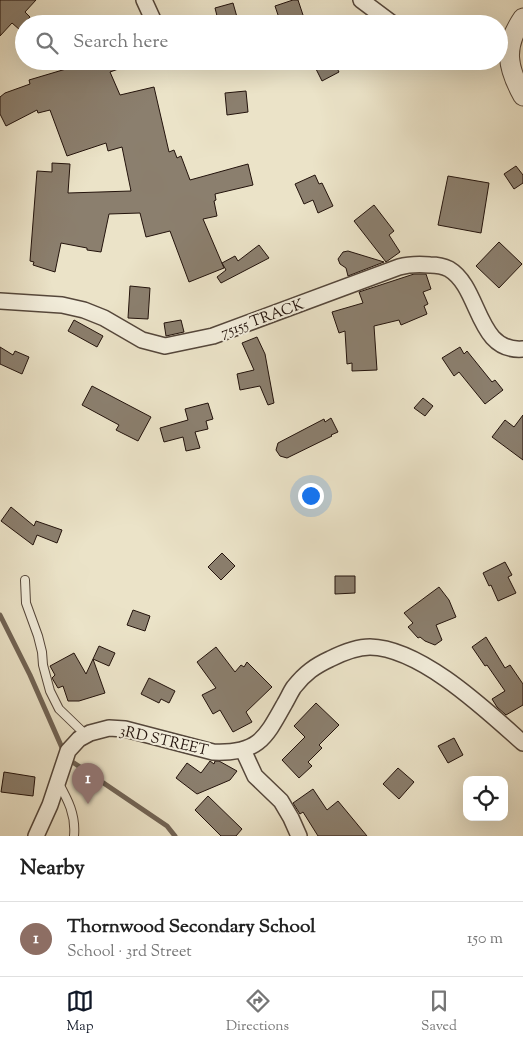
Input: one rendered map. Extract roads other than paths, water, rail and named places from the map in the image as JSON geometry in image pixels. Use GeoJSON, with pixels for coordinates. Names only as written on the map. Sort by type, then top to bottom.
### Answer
{"type":"FeatureCollection","features":[{"type":"Feature","properties":{"kind":"street"},"geometry":{"type":"LineString","coordinates":[[144,0],[151,15]]}},
{"type":"Feature","properties":{"kind":"street"},"geometry":{"type":"LineString","coordinates":[[361,0],[380,15]]}},
{"type":"Feature","properties":{"kind":"street"},"geometry":{"type":"LineString","coordinates":[[508,40],[523,18]]}},
{"type":"Feature","properties":{"kind":"street"},"geometry":{"type":"LineString","coordinates":[[508,56],[512,76],[523,96]]}},
{"type":"Feature","properties":{"kind":"street","name":"75155 TRACK"},"geometry":{"type":"LineString","coordinates":[[0,300],[62,305],[95,314],[142,340],[165,346],[213,336],[412,263],[449,269],[457,276],[469,293],[485,328],[497,342],[508,348],[523,349]]}},
{"type":"Feature","properties":{"kind":"street","name":"3RD STREET"},"geometry":{"type":"LineString","coordinates":[[36,836],[68,751],[79,739],[109,728],[125,729],[213,752],[227,753],[243,750],[258,742],[268,733],[294,687],[313,668],[342,653],[356,649],[370,647],[393,652],[424,665],[471,698],[523,743]]}},
{"type":"Feature","properties":{"kind":"street"},"geometry":{"type":"LineString","coordinates":[[243,750],[255,776],[281,802],[299,836]]}},
{"type":"Feature","properties":{"kind":"lane"},"geometry":{"type":"LineString","coordinates":[[25,580],[26,603],[38,636],[50,690],[59,709],[86,735]]}},
{"type":"Feature","properties":{"kind":"lane"},"geometry":{"type":"LineString","coordinates":[[58,781],[72,809],[76,824],[74,836]]}},
{"type":"Feature","properties":{"kind":"waterway"},"geometry":{"type":"LineString","coordinates":[[0,615],[30,675],[63,750]]}},
{"type":"Feature","properties":{"kind":"waterway"},"geometry":{"type":"LineString","coordinates":[[74,763],[167,826],[175,836]]}},
{"type":"Feature","properties":{"kind":"place","name":"Thornwood Secondary School"},"geometry":{"type":"Point","coordinates":[88,804]}}]}
